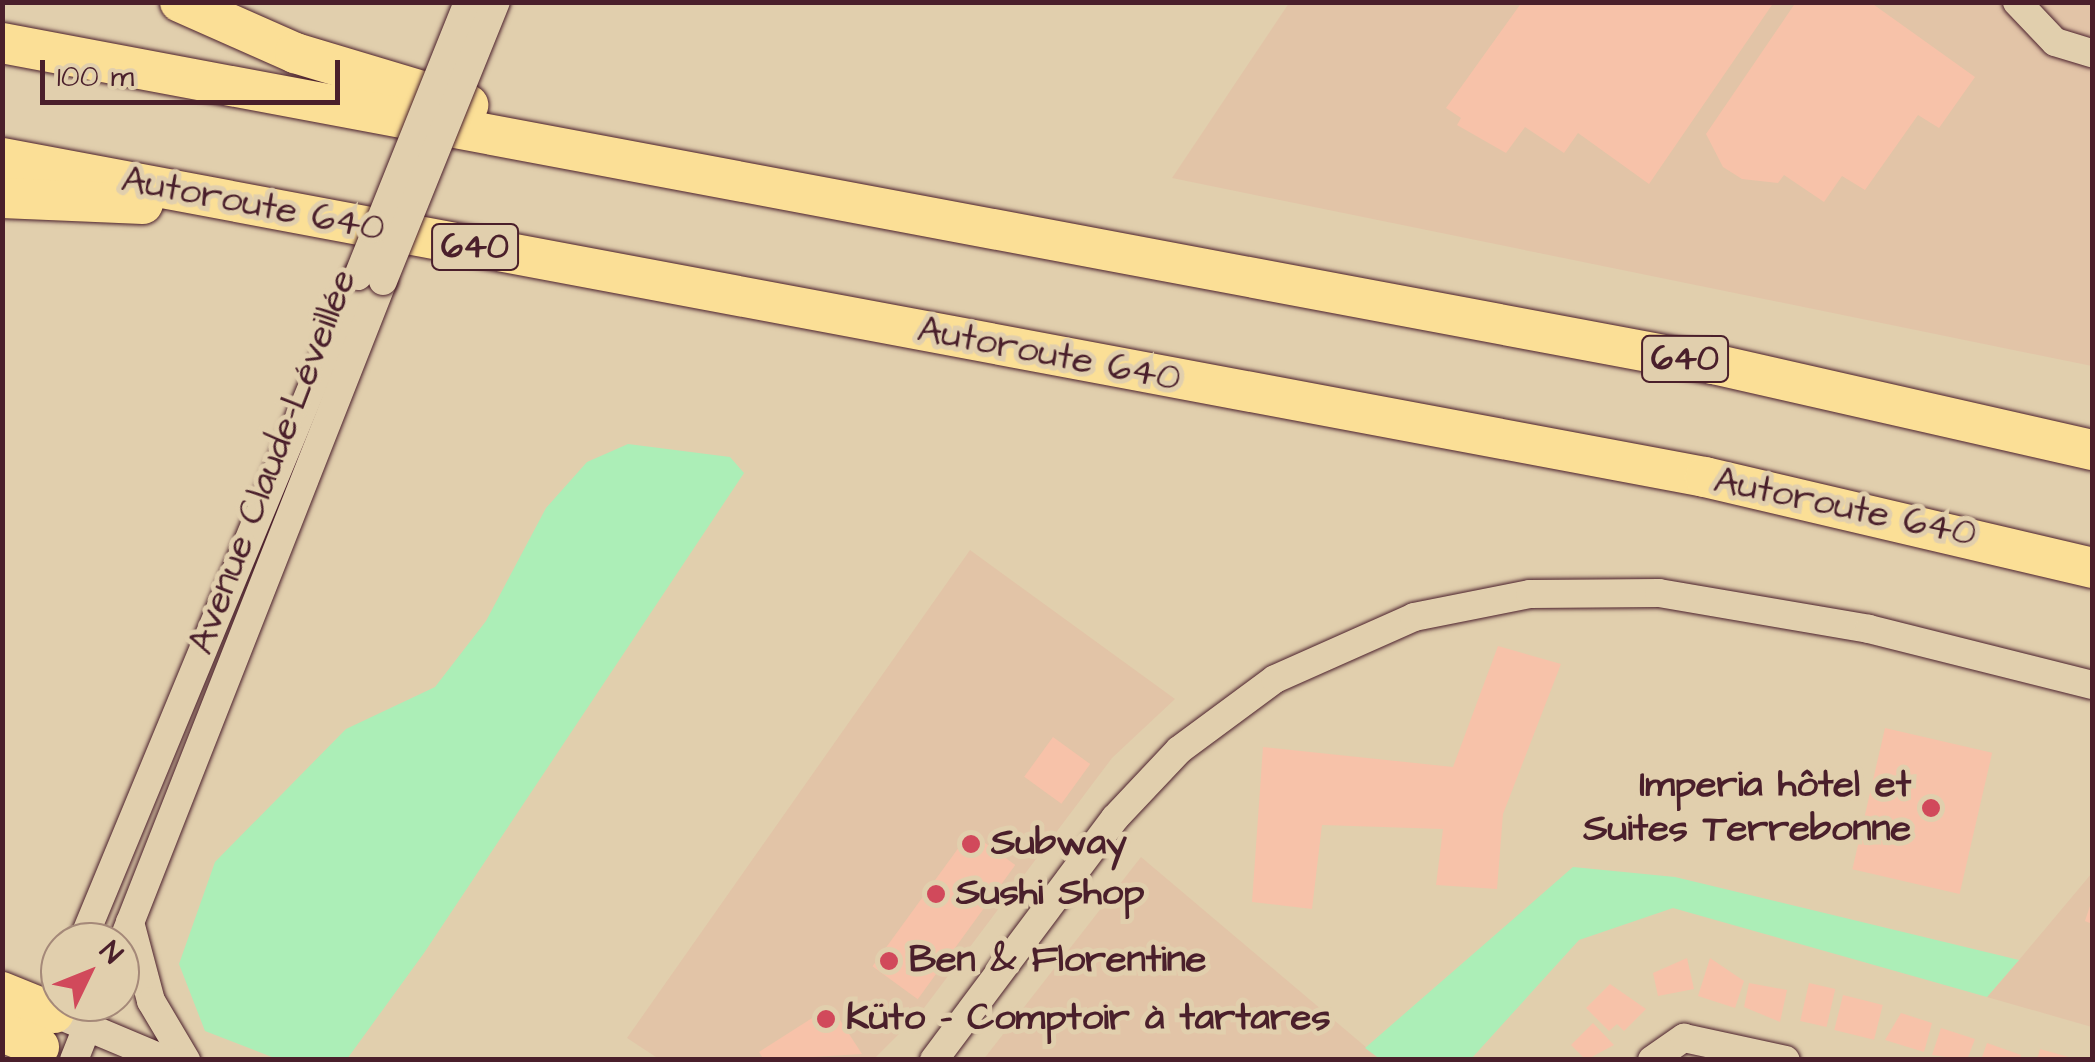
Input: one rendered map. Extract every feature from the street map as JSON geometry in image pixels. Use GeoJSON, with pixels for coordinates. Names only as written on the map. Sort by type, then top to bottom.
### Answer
{"type":"FeatureCollection","features":[{"type":"Feature","properties":{"kind":"highway"},"geometry":{"type":"LineString","coordinates":[[180,2],[295,53],[588,152]]}},
{"type":"Feature","properties":{"kind":"highway","name":"640"},"geometry":{"type":"LineString","coordinates":[[2,43],[1751,372],[2092,450]]}},
{"type":"Feature","properties":{"kind":"highway","name":"Autoroute 640"},"geometry":{"type":"LineString","coordinates":[[2,158],[1763,489],[2092,568]]}},
{"type":"Feature","properties":{"kind":"highway"},"geometry":{"type":"LineString","coordinates":[[2,198],[265,207]]}},
{"type":"Feature","properties":{"kind":"highway"},"geometry":{"type":"LineString","coordinates":[[2,992],[65,1033]]}},
{"type":"Feature","properties":{"kind":"highway"},"geometry":{"type":"LineString","coordinates":[[2,1032],[65,1033]]}},
{"type":"Feature","properties":{"kind":"street","name":"Avenue Claude-Léveillée"},"geometry":{"type":"LineString","coordinates":[[130,922],[370,278],[468,2]]}},
{"type":"Feature","properties":{"kind":"street","name":"Avenue Claude-Léveillée"},"geometry":{"type":"LineString","coordinates":[[91,922],[370,278],[496,2]]}},
{"type":"Feature","properties":{"kind":"street"},"geometry":{"type":"LineString","coordinates":[[2016,2],[2056,42],[2092,53]]}},
{"type":"Feature","properties":{"kind":"street"},"geometry":{"type":"LineString","coordinates":[[934,1060],[1115,818],[1187,744],[1310,659],[1414,617],[1530,594],[1658,593],[1858,627],[2092,685]]}},
{"type":"Feature","properties":{"kind":"street"},"geometry":{"type":"LineString","coordinates":[[140,973],[151,1001],[186,1060]]}},
{"type":"Feature","properties":{"kind":"street"},"geometry":{"type":"LineString","coordinates":[[65,1033],[166,1060]]}},
{"type":"Feature","properties":{"kind":"street"},"geometry":{"type":"LineString","coordinates":[[1652,1060],[1684,1038],[1786,1060]]}},
{"type":"Feature","properties":{"kind":"shaded area"},"geometry":{"type":"Polygon","coordinates":[[[1289,3],[2092,3],[2092,366],[1172,178],[1289,3]]]}},
{"type":"Feature","properties":{"kind":"shaded area"},"geometry":{"type":"Polygon","coordinates":[[[970,550],[1175,699],[1112,758],[921,1012],[874,1059],[659,1059],[627,1038],[970,550]]]}},
{"type":"Feature","properties":{"kind":"shaded area"},"geometry":{"type":"Polygon","coordinates":[[[1141,857],[1380,1059],[983,1060],[1141,857]]]}},
{"type":"Feature","properties":{"kind":"shaded area"},"geometry":{"type":"Polygon","coordinates":[[[2092,873],[2092,1027],[1987,997],[2019,960],[2092,873]]]}},
{"type":"Feature","properties":{"kind":"green space"},"geometry":{"type":"Polygon","coordinates":[[[628,444],[730,457],[744,473],[424,953],[347,1059],[277,1059],[205,1031],[179,964],[215,862],[346,729],[435,687],[486,621],[546,508],[587,462],[628,444]]]}},
{"type":"Feature","properties":{"kind":"green space"},"geometry":{"type":"Polygon","coordinates":[[[1573,867],[1675,877],[2019,960],[1987,997],[1673,908],[1579,940],[1471,1059],[1380,1059],[1365,1048],[1573,867]]]}},
{"type":"Feature","properties":{"kind":"building"},"geometry":{"type":"Polygon","coordinates":[[[1522,2],[1774,2],[1649,184],[1578,133],[1564,153],[1525,127],[1506,153],[1457,125],[1461,118],[1446,108],[1522,2]]]}},
{"type":"Feature","properties":{"kind":"building"},"geometry":{"type":"Polygon","coordinates":[[[1796,2],[1870,2],[1975,77],[1939,128],[1918,115],[1865,190],[1842,176],[1824,202],[1784,175],[1778,183],[1742,179],[1723,167],[1706,134],[1796,2]]]}},
{"type":"Feature","properties":{"kind":"building"},"geometry":{"type":"Polygon","coordinates":[[[1498,646],[1561,664],[1503,814],[1497,889],[1436,885],[1443,829],[1322,825],[1312,909],[1252,902],[1263,747],[1453,767],[1498,646]]]}},
{"type":"Feature","properties":{"kind":"building"},"geometry":{"type":"Polygon","coordinates":[[[1885,728],[1992,753],[1960,894],[1852,869],[1885,728]]]}},
{"type":"Feature","properties":{"kind":"building"},"geometry":{"type":"Polygon","coordinates":[[[1053,737],[1090,764],[1061,804],[1024,777],[1053,737]]]}},
{"type":"Feature","properties":{"kind":"building"},"geometry":{"type":"Polygon","coordinates":[[[970,832],[1015,865],[918,999],[872,966],[970,832]]]}},
{"type":"Feature","properties":{"kind":"building"},"geometry":{"type":"Polygon","coordinates":[[[2092,900],[2092,924],[2085,921],[2092,900]]]}},
{"type":"Feature","properties":{"kind":"building"},"geometry":{"type":"Polygon","coordinates":[[[1687,958],[1694,989],[1658,996],[1653,973],[1687,958]]]}},
{"type":"Feature","properties":{"kind":"building"},"geometry":{"type":"Polygon","coordinates":[[[1710,958],[1744,981],[1735,1008],[1698,996],[1710,958]]]}},
{"type":"Feature","properties":{"kind":"building"},"geometry":{"type":"Polygon","coordinates":[[[1749,983],[1787,990],[1780,1022],[1744,1007],[1749,983]]]}},
{"type":"Feature","properties":{"kind":"building"},"geometry":{"type":"Polygon","coordinates":[[[1809,983],[1835,989],[1827,1027],[1800,1021],[1809,983]]]}},
{"type":"Feature","properties":{"kind":"building"},"geometry":{"type":"Polygon","coordinates":[[[1610,984],[1646,1009],[1624,1031],[1617,1024],[1609,1031],[1586,1008],[1610,984]]]}},
{"type":"Feature","properties":{"kind":"building"},"geometry":{"type":"Polygon","coordinates":[[[1843,995],[1883,1005],[1874,1040],[1834,1030],[1843,995]]]}},
{"type":"Feature","properties":{"kind":"building"},"geometry":{"type":"Polygon","coordinates":[[[831,1006],[862,1054],[764,1060],[759,1052],[831,1006]]]}},
{"type":"Feature","properties":{"kind":"building"},"geometry":{"type":"Polygon","coordinates":[[[1901,1013],[1932,1023],[1924,1052],[1885,1040],[1901,1013]]]}},
{"type":"Feature","properties":{"kind":"building"},"geometry":{"type":"Polygon","coordinates":[[[1593,1023],[1614,1045],[1586,1060],[1571,1045],[1593,1023]]]}},
{"type":"Feature","properties":{"kind":"building"},"geometry":{"type":"Polygon","coordinates":[[[1941,1028],[1975,1039],[1967,1060],[1932,1055],[1941,1028]]]}},
{"type":"Feature","properties":{"kind":"building"},"geometry":{"type":"Polygon","coordinates":[[[1987,1043],[2021,1055],[2020,1060],[1981,1060],[1987,1043]]]}},
{"type":"Feature","properties":{"kind":"building"},"geometry":{"type":"Polygon","coordinates":[[[2040,1049],[2072,1058],[2072,1060],[2037,1060],[2040,1049]]]}},
{"type":"Feature","properties":{"kind":"place","name":"Imperia hôtel et Suites Terrebonne"},"geometry":{"type":"Point","coordinates":[1931,808]}},
{"type":"Feature","properties":{"kind":"place","name":"Subway"},"geometry":{"type":"Point","coordinates":[971,844]}},
{"type":"Feature","properties":{"kind":"place","name":"Sushi Shop"},"geometry":{"type":"Point","coordinates":[936,894]}},
{"type":"Feature","properties":{"kind":"place","name":"Ben & Florentine"},"geometry":{"type":"Point","coordinates":[889,961]}},
{"type":"Feature","properties":{"kind":"place","name":"Küto - Comptoir à tartares"},"geometry":{"type":"Point","coordinates":[826,1019]}}]}
